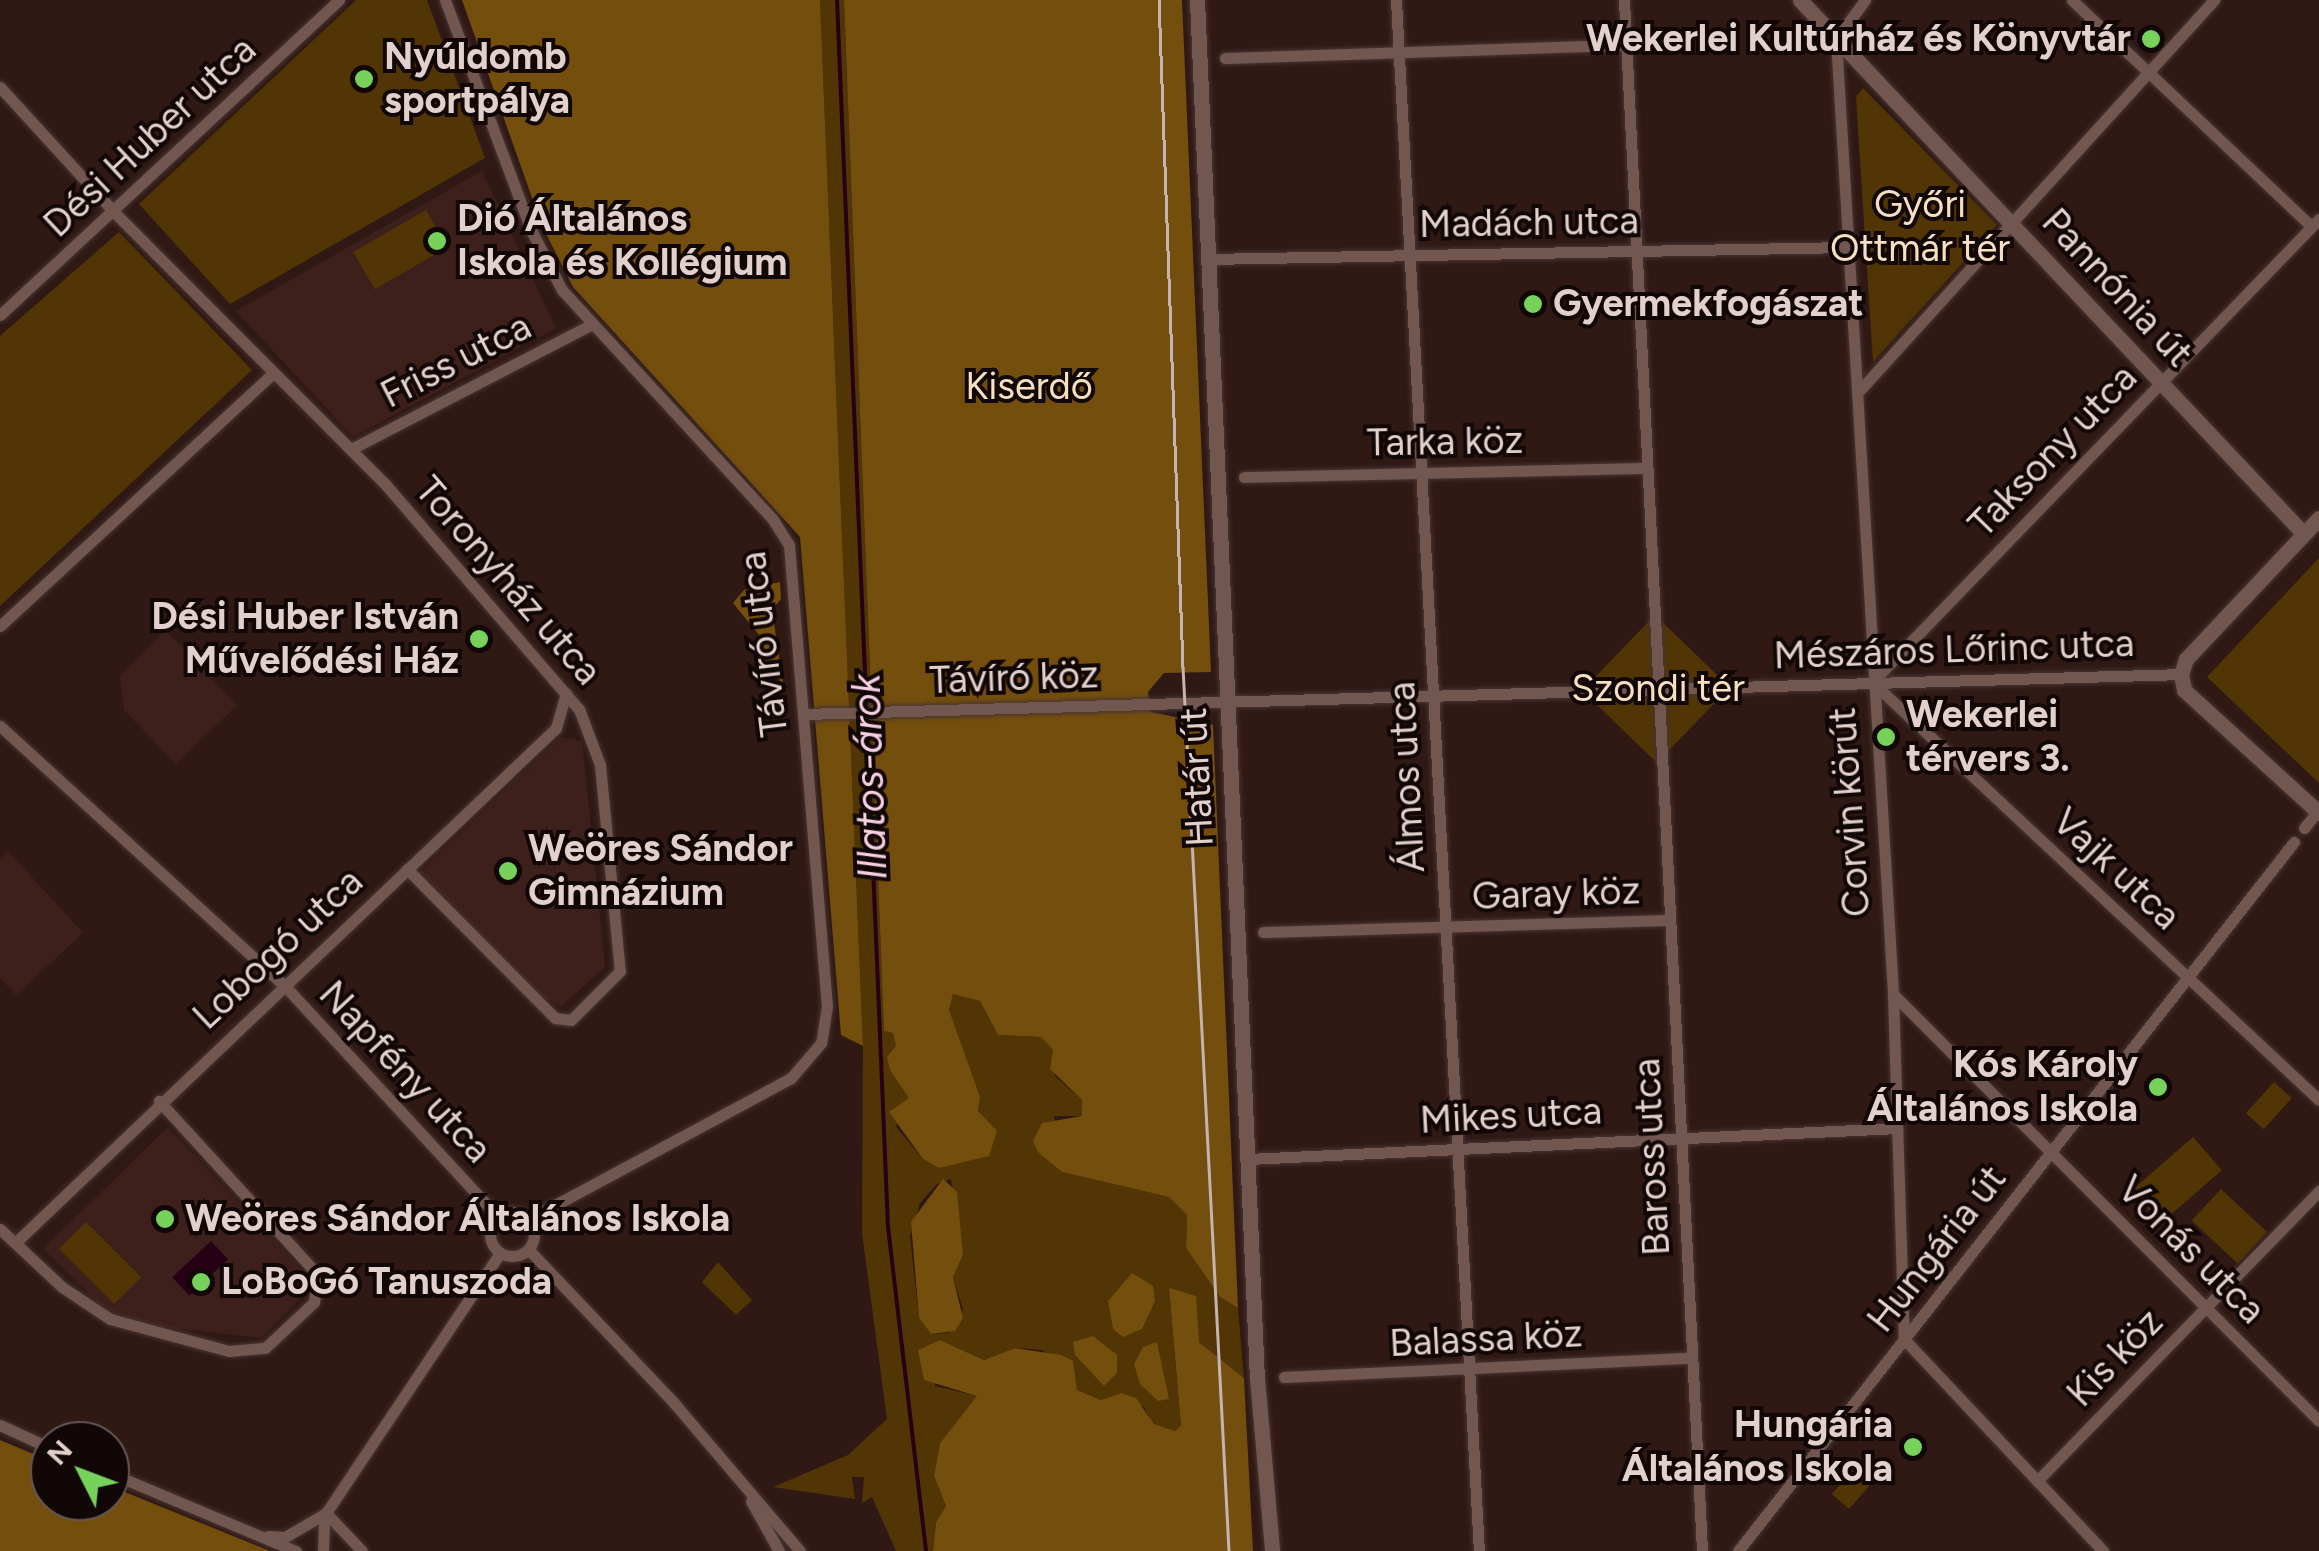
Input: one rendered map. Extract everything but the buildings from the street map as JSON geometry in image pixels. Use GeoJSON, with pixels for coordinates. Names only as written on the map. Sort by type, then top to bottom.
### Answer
{"type":"FeatureCollection","features":[{"type":"Feature","properties":{"kind":"main road","name":"Határ út"},"geometry":{"type":"LineString","coordinates":[[1197,0],[1248,1158],[1272,1551]]}},
{"type":"Feature","properties":{"kind":"main road","name":"Pannónia út"},"geometry":{"type":"LineString","coordinates":[[1800,0],[2304,534]]}},
{"type":"Feature","properties":{"kind":"main road"},"geometry":{"type":"LineString","coordinates":[[2318,812],[2184,690],[2181,674],[2186,658],[2319,518]]}},
{"type":"Feature","properties":{"kind":"street","name":"Dési Huber utca"},"geometry":{"type":"LineString","coordinates":[[0,316],[115,213],[339,0]]}},
{"type":"Feature","properties":{"kind":"street","name":"Távíró utca"},"geometry":{"type":"LineString","coordinates":[[445,0],[531,230],[588,326],[782,532],[793,562],[827,1006],[821,1043],[807,1066],[780,1085],[529,1220]]}},
{"type":"Feature","properties":{"kind":"street","name":"Álmos utca"},"geometry":{"type":"LineString","coordinates":[[1396,0],[1479,1551]]}},
{"type":"Feature","properties":{"kind":"street"},"geometry":{"type":"LineString","coordinates":[[1226,701],[1658,690],[1624,0]]}},
{"type":"Feature","properties":{"kind":"street"},"geometry":{"type":"LineString","coordinates":[[1836,39],[1865,0]]}},
{"type":"Feature","properties":{"kind":"street"},"geometry":{"type":"LineString","coordinates":[[2072,0],[2316,223]]}},
{"type":"Feature","properties":{"kind":"street"},"geometry":{"type":"LineString","coordinates":[[1860,390],[2214,0]]}},
{"type":"Feature","properties":{"kind":"street","name":"Corvin körút"},"geometry":{"type":"LineString","coordinates":[[1836,39],[1860,390],[1872,682],[1893,994],[1904,1340]]}},
{"type":"Feature","properties":{"kind":"street"},"geometry":{"type":"LineString","coordinates":[[1226,58],[1626,45]]}},
{"type":"Feature","properties":{"kind":"street","name":"Toronyház utca"},"geometry":{"type":"LineString","coordinates":[[0,87],[115,213],[352,449],[566,693],[591,730],[600,765],[622,952],[612,981],[571,1020],[555,1018],[407,869]]}},
{"type":"Feature","properties":{"kind":"street","name":"Taksony utca"},"geometry":{"type":"LineString","coordinates":[[1872,682],[2316,223]]}},
{"type":"Feature","properties":{"kind":"street","name":"Madách utca"},"geometry":{"type":"LineString","coordinates":[[1207,258],[1851,247]]}},
{"type":"Feature","properties":{"kind":"street","name":"Friss utca"},"geometry":{"type":"LineString","coordinates":[[352,449],[588,326]]}},
{"type":"Feature","properties":{"kind":"street"},"geometry":{"type":"LineString","coordinates":[[0,626],[273,373]]}},
{"type":"Feature","properties":{"kind":"street","name":"Tarka köz"},"geometry":{"type":"LineString","coordinates":[[1244,477],[1647,468]]}},
{"type":"Feature","properties":{"kind":"street","name":"Mészáros Lőrinc utca"},"geometry":{"type":"LineString","coordinates":[[1658,690],[2181,674]]}},
{"type":"Feature","properties":{"kind":"street","name":"Vajk utca"},"geometry":{"type":"LineString","coordinates":[[1872,682],[2319,1100]]}},
{"type":"Feature","properties":{"kind":"street","name":"Baross utca"},"geometry":{"type":"LineString","coordinates":[[1658,690],[1702,1551]]}},
{"type":"Feature","properties":{"kind":"street","name":"Lobogó utca"},"geometry":{"type":"LineString","coordinates":[[16,1242],[159,1101],[556,728],[566,693]]}},
{"type":"Feature","properties":{"kind":"street","name":"Távíró köz"},"geometry":{"type":"LineString","coordinates":[[804,714],[1226,701]]}},
{"type":"Feature","properties":{"kind":"street","name":"Napfény utca"},"geometry":{"type":"LineString","coordinates":[[0,726],[284,985],[498,1217]]}},
{"type":"Feature","properties":{"kind":"street"},"geometry":{"type":"LineString","coordinates":[[2304,828],[2318,812]]}},
{"type":"Feature","properties":{"kind":"street","name":"Hungária út"},"geometry":{"type":"LineString","coordinates":[[1738,1551],[2294,842]]}},
{"type":"Feature","properties":{"kind":"street","name":"Garay köz"},"geometry":{"type":"LineString","coordinates":[[1263,932],[1670,920]]}},
{"type":"Feature","properties":{"kind":"street","name":"Vonás utca"},"geometry":{"type":"LineString","coordinates":[[1893,994],[2319,1421]]}},
{"type":"Feature","properties":{"kind":"street"},"geometry":{"type":"LineString","coordinates":[[0,1229],[62,1287],[110,1319],[229,1351],[265,1348],[314,1302],[321,1288],[313,1265],[159,1101]]}},
{"type":"Feature","properties":{"kind":"street","name":"Mikes utca"},"geometry":{"type":"LineString","coordinates":[[1248,1158],[1897,1128]]}},
{"type":"Feature","properties":{"kind":"street","name":"Kis köz"},"geometry":{"type":"LineString","coordinates":[[2037,1481],[2319,1191]]}},
{"type":"Feature","properties":{"kind":"street","name":"Napfény utca"},"geometry":{"type":"LineString","coordinates":[[500,1253],[490,1235],[498,1217],[514,1212],[529,1220]]}},
{"type":"Feature","properties":{"kind":"street"},"geometry":{"type":"LineString","coordinates":[[529,1220],[534,1234],[529,1250]]}},
{"type":"Feature","properties":{"kind":"street"},"geometry":{"type":"LineString","coordinates":[[268,1536],[285,1537],[326,1513],[500,1253],[529,1250]]}},
{"type":"Feature","properties":{"kind":"street"},"geometry":{"type":"LineString","coordinates":[[529,1250],[800,1551]]}},
{"type":"Feature","properties":{"kind":"street"},"geometry":{"type":"LineString","coordinates":[[1904,1340],[2103,1551]]}},
{"type":"Feature","properties":{"kind":"street","name":"Balassa köz"},"geometry":{"type":"LineString","coordinates":[[1284,1377],[1469,1372],[1690,1358]]}},
{"type":"Feature","properties":{"kind":"street"},"geometry":{"type":"LineString","coordinates":[[0,1425],[30,1439]]}},
{"type":"Feature","properties":{"kind":"street"},"geometry":{"type":"LineString","coordinates":[[130,1481],[296,1551]]}},
{"type":"Feature","properties":{"kind":"street"},"geometry":{"type":"LineString","coordinates":[[742,1484],[779,1551]]}},
{"type":"Feature","properties":{"kind":"street"},"geometry":{"type":"LineString","coordinates":[[323,1551],[326,1513]]}},
{"type":"Feature","properties":{"kind":"street"},"geometry":{"type":"LineString","coordinates":[[326,1513],[362,1551]]}},
{"type":"Feature","properties":{"kind":"shaded area","name":"Dió Általános Iskola és Kollégium"},"geometry":{"type":"Polygon","coordinates":[[[482,171],[556,328],[353,437],[236,311],[482,171]]]}},
{"type":"Feature","properties":{"kind":"shaded area"},"geometry":{"type":"Polygon","coordinates":[[[165,630],[237,705],[176,764],[124,710],[120,676],[165,630]]]}},
{"type":"Feature","properties":{"kind":"shaded area","name":"Weöres Sándor Gimnázium"},"geometry":{"type":"Polygon","coordinates":[[[560,737],[582,741],[605,967],[560,1007],[514,980],[415,877],[560,737]]]}},
{"type":"Feature","properties":{"kind":"shaded area"},"geometry":{"type":"Polygon","coordinates":[[[8,851],[83,933],[16,995],[0,978],[0,859],[8,851]]]}},
{"type":"Feature","properties":{"kind":"shaded area","name":"Weöres Sándor Általános Iskola"},"geometry":{"type":"Polygon","coordinates":[[[168,1127],[309,1278],[302,1297],[262,1338],[117,1322],[43,1249],[168,1127]]]}},
{"type":"Feature","properties":{"kind":"shaded area"},"geometry":{"type":"Polygon","coordinates":[[[211,1241],[228,1259],[189,1295],[172,1277],[211,1241]]]}},
{"type":"Feature","properties":{"kind":"green space","name":"Nyúldomb sportpálya"},"geometry":{"type":"Polygon","coordinates":[[[356,0],[427,0],[485,158],[230,304],[139,204],[356,0]]]}},
{"type":"Feature","properties":{"kind":"green space"},"geometry":{"type":"Polygon","coordinates":[[[462,0],[820,0],[863,1046],[841,1035],[800,537],[573,287],[542,226],[462,0]]]}},
{"type":"Feature","properties":{"kind":"green space"},"geometry":{"type":"Polygon","coordinates":[[[820,0],[844,0],[884,1031],[893,1033],[910,1098],[896,1127],[923,1159],[960,1163],[975,1155],[978,1111],[949,1010],[953,993],[980,1001],[998,1035],[1041,1037],[1053,1050],[1055,1076],[1082,1100],[1083,1116],[1054,1116],[1062,1172],[1169,1197],[1187,1215],[1186,1248],[1220,1297],[1238,1308],[1244,1378],[1199,1342],[1169,1289],[1181,1427],[1175,1431],[1153,1424],[1144,1407],[1121,1393],[1101,1400],[1076,1390],[1073,1374],[1042,1350],[1015,1348],[984,1360],[940,1340],[935,1386],[978,1396],[940,1443],[934,1476],[946,1506],[936,1522],[933,1551],[896,1551],[872,1497],[862,1503],[864,1477],[852,1477],[855,1499],[773,1487],[848,1455],[887,1419],[862,1233],[863,1046],[820,0]],[[951,1179],[937,1184],[920,1203],[910,1236],[919,1318],[931,1334],[949,1333],[963,1309],[953,1277],[963,1255],[951,1179]]]}},
{"type":"Feature","properties":{"kind":"green space","name":"Kiserdő"},"geometry":{"type":"Polygon","coordinates":[[[844,0],[1182,0],[1211,672],[1164,673],[1148,692],[1151,712],[1213,725],[1238,1308],[1220,1297],[1186,1248],[1187,1215],[1169,1197],[1062,1172],[1038,1152],[1033,1141],[1042,1123],[1082,1116],[1082,1100],[1050,1069],[1053,1050],[1041,1037],[998,1035],[980,1001],[953,994],[949,1010],[980,1097],[978,1111],[997,1131],[989,1156],[939,1168],[923,1159],[889,1112],[909,1098],[890,1070],[887,1057],[896,1046],[893,1033],[884,1031],[844,0]]]}},
{"type":"Feature","properties":{"kind":"green space","name":"Győri Ottmár tér"},"geometry":{"type":"Polygon","coordinates":[[[1863,88],[1997,225],[1873,362],[1856,97],[1863,88]]]}},
{"type":"Feature","properties":{"kind":"green space"},"geometry":{"type":"Polygon","coordinates":[[[426,210],[448,247],[375,289],[353,252],[426,210]]]}},
{"type":"Feature","properties":{"kind":"green space"},"geometry":{"type":"Polygon","coordinates":[[[119,232],[252,370],[0,606],[0,336],[119,232]]]}},
{"type":"Feature","properties":{"kind":"green space"},"geometry":{"type":"Polygon","coordinates":[[[2319,558],[2319,783],[2207,677],[2319,558]]]}},
{"type":"Feature","properties":{"kind":"green space"},"geometry":{"type":"Polygon","coordinates":[[[780,582],[781,599],[772,610],[783,683],[762,667],[764,641],[733,603],[744,590],[780,582]]]}},
{"type":"Feature","properties":{"kind":"green space","name":"Szondi tér"},"geometry":{"type":"Polygon","coordinates":[[[1655,615],[1730,687],[1657,763],[1582,691],[1655,615]]]}},
{"type":"Feature","properties":{"kind":"green space"},"geometry":{"type":"Polygon","coordinates":[[[2274,1082],[2292,1098],[2264,1129],[2246,1113],[2274,1082]]]}},
{"type":"Feature","properties":{"kind":"green space"},"geometry":{"type":"Polygon","coordinates":[[[2193,1137],[2222,1170],[2161,1223],[2132,1190],[2193,1137]]]}},
{"type":"Feature","properties":{"kind":"green space"},"geometry":{"type":"Polygon","coordinates":[[[943,1179],[957,1192],[963,1255],[953,1277],[963,1318],[955,1331],[931,1334],[919,1318],[911,1222],[943,1179]]]}},
{"type":"Feature","properties":{"kind":"green space"},"geometry":{"type":"Polygon","coordinates":[[[2221,1189],[2267,1232],[2238,1263],[2192,1220],[2221,1189]]]}},
{"type":"Feature","properties":{"kind":"green space"},"geometry":{"type":"Polygon","coordinates":[[[86,1222],[141,1277],[114,1304],[59,1249],[86,1222]]]}},
{"type":"Feature","properties":{"kind":"green space"},"geometry":{"type":"Polygon","coordinates":[[[718,1262],[752,1300],[736,1315],[702,1282],[718,1262]]]}},
{"type":"Feature","properties":{"kind":"green space"},"geometry":{"type":"Polygon","coordinates":[[[1132,1273],[1153,1286],[1155,1301],[1142,1329],[1123,1337],[1113,1329],[1108,1301],[1132,1273]]]}},
{"type":"Feature","properties":{"kind":"green space"},"geometry":{"type":"Polygon","coordinates":[[[1169,1288],[1196,1296],[1199,1342],[1244,1378],[1253,1551],[933,1551],[936,1522],[946,1506],[934,1476],[940,1443],[977,1396],[924,1380],[918,1350],[940,1340],[984,1360],[1015,1348],[1061,1355],[1073,1361],[1077,1390],[1101,1400],[1121,1393],[1136,1398],[1154,1424],[1175,1431],[1181,1426],[1169,1288]]]}},
{"type":"Feature","properties":{"kind":"green space"},"geometry":{"type":"Polygon","coordinates":[[[1093,1336],[1117,1355],[1117,1373],[1104,1386],[1075,1355],[1073,1342],[1093,1336]]]}},
{"type":"Feature","properties":{"kind":"green space"},"geometry":{"type":"Polygon","coordinates":[[[1157,1342],[1169,1399],[1158,1401],[1140,1384],[1134,1364],[1143,1347],[1157,1342]]]}},
{"type":"Feature","properties":{"kind":"green space"},"geometry":{"type":"Polygon","coordinates":[[[0,1440],[30,1453],[30,1521],[130,1521],[130,1494],[270,1551],[0,1551],[0,1440]]]}},
{"type":"Feature","properties":{"kind":"green space"},"geometry":{"type":"Polygon","coordinates":[[[1856,1466],[1873,1481],[1849,1509],[1832,1494],[1856,1466]]]}},
{"type":"Feature","properties":{"kind":"waterway","name":"Illatos-árok"},"geometry":{"type":"LineString","coordinates":[[837,0],[888,1227],[926,1551]]}},
{"type":"Feature","properties":{"kind":"tram line"},"geometry":{"type":"LineString","coordinates":[[1159,0],[1183,667],[1229,1551]]}},
{"type":"Feature","properties":{"kind":"place","name":"Wekerlei Kultúrház és Könyvtár"},"geometry":{"type":"Point","coordinates":[2151,39]}},
{"type":"Feature","properties":{"kind":"place","name":"Nyúldomb sportpálya"},"geometry":{"type":"Point","coordinates":[364,79]}},
{"type":"Feature","properties":{"kind":"place","name":"Dió Általános Iskola és Kollégium"},"geometry":{"type":"Point","coordinates":[437,241]}},
{"type":"Feature","properties":{"kind":"place","name":"Gyermekfogászat"},"geometry":{"type":"Point","coordinates":[1533,304]}},
{"type":"Feature","properties":{"kind":"place","name":"Dési Huber István Művelődési Ház"},"geometry":{"type":"Point","coordinates":[479,639]}},
{"type":"Feature","properties":{"kind":"place","name":"Wekerlei térvers 3."},"geometry":{"type":"Point","coordinates":[1886,737]}},
{"type":"Feature","properties":{"kind":"place","name":"Weöres Sándor Gimnázium"},"geometry":{"type":"Point","coordinates":[508,871]}},
{"type":"Feature","properties":{"kind":"place","name":"Kós Károly Általános Iskola"},"geometry":{"type":"Point","coordinates":[2158,1087]}},
{"type":"Feature","properties":{"kind":"place","name":"Weöres Sándor Általános Iskola"},"geometry":{"type":"Point","coordinates":[165,1219]}},
{"type":"Feature","properties":{"kind":"place","name":"LoBoGó Tanuszoda"},"geometry":{"type":"Point","coordinates":[201,1282]}},
{"type":"Feature","properties":{"kind":"place","name":"Hungária Általános Iskola"},"geometry":{"type":"Point","coordinates":[1913,1447]}}]}
